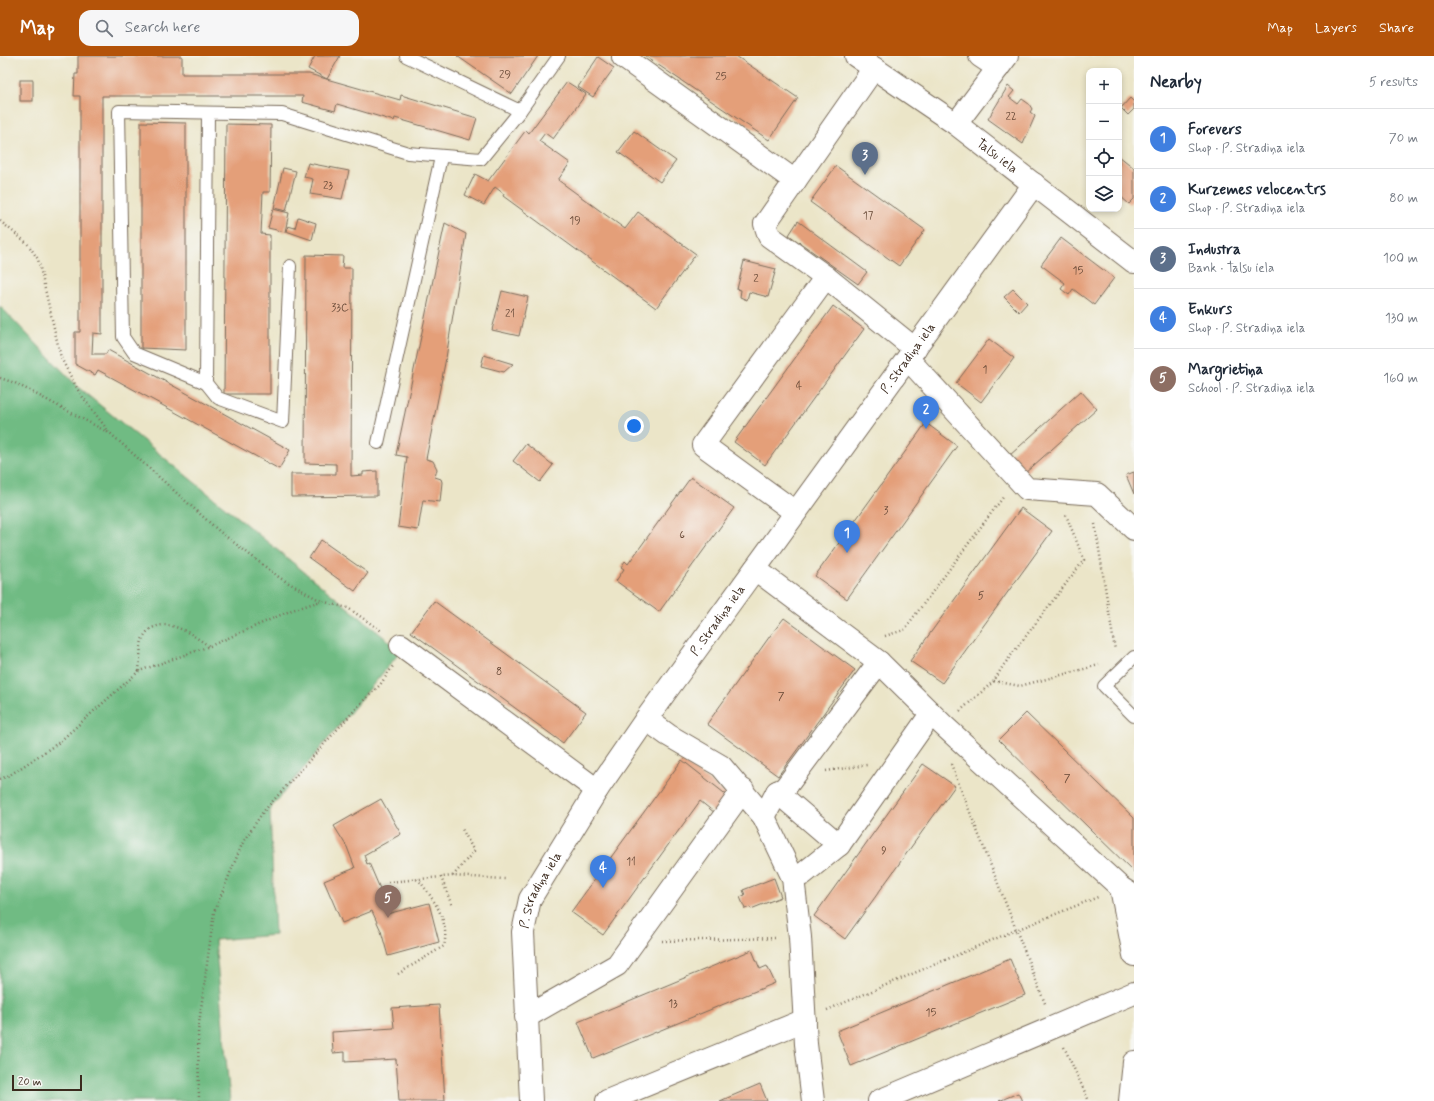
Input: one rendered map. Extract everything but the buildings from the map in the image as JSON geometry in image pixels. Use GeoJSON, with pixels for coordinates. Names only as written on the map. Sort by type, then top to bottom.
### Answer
{"type":"FeatureCollection","features":[{"type":"Feature","properties":{"kind":"street"},"geometry":{"type":"LineString","coordinates":[[956,124],[1003,62],[980,56]]}},
{"type":"Feature","properties":{"kind":"street"},"geometry":{"type":"LineString","coordinates":[[623,57],[795,181]]}},
{"type":"Feature","properties":{"kind":"street"},"geometry":{"type":"LineString","coordinates":[[865,62],[795,181],[765,224],[768,236],[826,277],[911,354],[1027,489],[1097,494],[1134,529]]}},
{"type":"Feature","properties":{"kind":"street","name":"Talsu iela"},"geometry":{"type":"LineString","coordinates":[[865,62],[956,124],[1134,262]]}},
{"type":"Feature","properties":{"kind":"street","name":"P. Stradiņa iela"},"geometry":{"type":"LineString","coordinates":[[531,1101],[523,932],[530,899],[597,790],[646,719],[1034,184]]}},
{"type":"Feature","properties":{"kind":"street"},"geometry":{"type":"LineString","coordinates":[[795,512],[703,445],[826,277]]}},
{"type":"Feature","properties":{"kind":"street"},"geometry":{"type":"LineString","coordinates":[[755,569],[879,662],[937,720],[1128,892],[1134,955]]}},
{"type":"Feature","properties":{"kind":"street"},"geometry":{"type":"LineString","coordinates":[[401,645],[597,790]]}},
{"type":"Feature","properties":{"kind":"street"},"geometry":{"type":"LineString","coordinates":[[764,817],[777,792],[785,788],[879,662]]}},
{"type":"Feature","properties":{"kind":"street"},"geometry":{"type":"LineString","coordinates":[[646,719],[668,735],[721,766],[743,790],[764,817],[793,878],[800,937],[805,1020],[814,1101]]}},
{"type":"Feature","properties":{"kind":"street"},"geometry":{"type":"LineString","coordinates":[[793,878],[803,874],[839,845],[899,760],[937,720]]}},
{"type":"Feature","properties":{"kind":"street"},"geometry":{"type":"LineString","coordinates":[[526,1017],[617,965],[743,790]]}},
{"type":"Feature","properties":{"kind":"street"},"geometry":{"type":"LineString","coordinates":[[777,792],[839,845]]}},
{"type":"Feature","properties":{"kind":"street"},"geometry":{"type":"LineString","coordinates":[[879,1101],[1134,993]]}},
{"type":"Feature","properties":{"kind":"street"},"geometry":{"type":"LineString","coordinates":[[607,1101],[805,1020]]}},
{"type":"Feature","properties":{"kind":"street"},"geometry":{"type":"LineString","coordinates":[[1130,1101],[1134,1062]]}},
{"type":"Feature","properties":{"kind":"lane"},"geometry":{"type":"LineString","coordinates":[[406,56],[520,111]]}},
{"type":"Feature","properties":{"kind":"lane"},"geometry":{"type":"LineString","coordinates":[[290,266],[283,422],[218,398],[206,383],[134,352],[123,337],[119,111],[282,114],[408,154],[481,159],[520,111],[559,56]]}},
{"type":"Feature","properties":{"kind":"lane"},"geometry":{"type":"LineString","coordinates":[[206,383],[208,113]]}},
{"type":"Feature","properties":{"kind":"lane"},"geometry":{"type":"LineString","coordinates":[[378,443],[441,157]]}},
{"type":"Feature","properties":{"kind":"lane"},"geometry":{"type":"LineString","coordinates":[[1134,657],[1104,686],[1134,716]]}},
{"type":"Feature","properties":{"kind":"path"},"geometry":{"type":"LineString","coordinates":[[0,221],[27,243],[38,259],[61,358],[79,392],[111,434],[219,531],[280,578],[321,601],[348,608],[401,645],[393,666],[380,685],[361,703],[263,812],[244,842],[214,912],[198,1031],[199,1101]]}},
{"type":"Feature","properties":{"kind":"path"},"geometry":{"type":"LineString","coordinates":[[0,378],[15,383],[111,434]]}},
{"type":"Feature","properties":{"kind":"path"},"geometry":{"type":"LineString","coordinates":[[858,646],[904,630],[1017,478]]}},
{"type":"Feature","properties":{"kind":"path"},"geometry":{"type":"LineString","coordinates":[[937,720],[994,681],[1003,666],[1084,560],[1056,491]]}},
{"type":"Feature","properties":{"kind":"path"},"geometry":{"type":"LineString","coordinates":[[1067,518],[1073,516]]}},
{"type":"Feature","properties":{"kind":"path"},"geometry":{"type":"LineString","coordinates":[[1094,521],[1116,652]]}},
{"type":"Feature","properties":{"kind":"path"},"geometry":{"type":"LineString","coordinates":[[0,779],[21,768],[58,743],[139,671],[210,646],[292,610],[321,601]]}},
{"type":"Feature","properties":{"kind":"path"},"geometry":{"type":"LineString","coordinates":[[139,671],[142,638],[148,630],[154,627],[166,624],[177,627],[210,646]]}},
{"type":"Feature","properties":{"kind":"path"},"geometry":{"type":"LineString","coordinates":[[994,681],[1020,686],[1102,664]]}},
{"type":"Feature","properties":{"kind":"path"},"geometry":{"type":"LineString","coordinates":[[948,757],[1054,1027],[1089,1101]]}},
{"type":"Feature","properties":{"kind":"path"},"geometry":{"type":"LineString","coordinates":[[794,776],[899,760]]}},
{"type":"Feature","properties":{"kind":"path"},"geometry":{"type":"LineString","coordinates":[[453,876],[474,851],[462,829]]}},
{"type":"Feature","properties":{"kind":"path"},"geometry":{"type":"LineString","coordinates":[[388,882],[453,876],[505,879]]}},
{"type":"Feature","properties":{"kind":"path"},"geometry":{"type":"LineString","coordinates":[[441,877],[452,906]]}},
{"type":"Feature","properties":{"kind":"path"},"geometry":{"type":"LineString","coordinates":[[398,974],[444,946],[446,936],[442,916],[435,901],[418,879]]}},
{"type":"Feature","properties":{"kind":"path"},"geometry":{"type":"LineString","coordinates":[[805,1020],[1016,930],[1128,892]]}},
{"type":"Feature","properties":{"kind":"path"},"geometry":{"type":"LineString","coordinates":[[634,942],[800,937]]}},
{"type":"Feature","properties":{"kind":"green space"},"geometry":{"type":"Polygon","coordinates":[[[0,306],[79,388],[401,651],[270,809],[275,935],[215,940],[230,1101],[0,1101],[0,306]]]}},
{"type":"Feature","properties":{"kind":"place","name":"Industra"},"geometry":{"type":"Point","coordinates":[865,175]}},
{"type":"Feature","properties":{"kind":"place","name":"Kurzemes velocentrs"},"geometry":{"type":"Point","coordinates":[926,429]}},
{"type":"Feature","properties":{"kind":"place","name":"Forevers"},"geometry":{"type":"Point","coordinates":[847,553]}},
{"type":"Feature","properties":{"kind":"place","name":"Enkurs"},"geometry":{"type":"Point","coordinates":[603,888]}},
{"type":"Feature","properties":{"kind":"place","name":"Margrietiņa"},"geometry":{"type":"Point","coordinates":[388,918]}}]}
